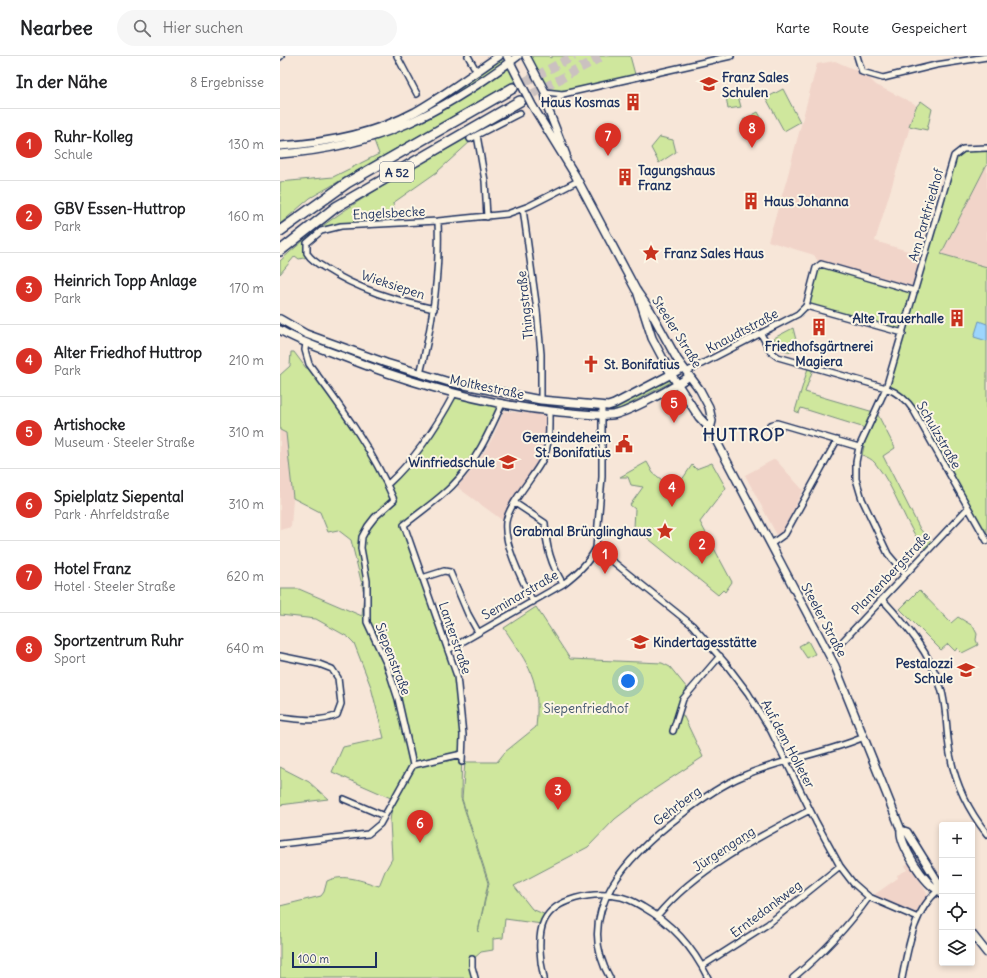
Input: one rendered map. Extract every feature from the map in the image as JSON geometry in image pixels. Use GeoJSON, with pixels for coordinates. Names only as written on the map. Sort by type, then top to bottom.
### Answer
{"type":"FeatureCollection","features":[{"type":"Feature","properties":{"kind":"highway","name":"A 52"},"geometry":{"type":"LineString","coordinates":[[280,231],[347,183],[513,88]]}},
{"type":"Feature","properties":{"kind":"highway","name":"A 52"},"geometry":{"type":"LineString","coordinates":[[280,251],[336,207],[520,101]]}},
{"type":"Feature","properties":{"kind":"main road"},"geometry":{"type":"LineString","coordinates":[[280,146],[342,139],[371,130],[415,112],[499,56]]}},
{"type":"Feature","properties":{"kind":"main road"},"geometry":{"type":"LineString","coordinates":[[280,154],[324,150],[375,137],[416,121],[459,96],[509,59],[518,56]]}},
{"type":"Feature","properties":{"kind":"main road","name":"Steeler Straße"},"geometry":{"type":"LineString","coordinates":[[526,56],[544,92],[548,110],[576,178]]}},
{"type":"Feature","properties":{"kind":"main road","name":"Steeler Straße"},"geometry":{"type":"LineString","coordinates":[[509,59],[546,130],[576,178],[637,291],[650,310],[686,372],[700,390],[709,407],[712,421],[710,429]]}},
{"type":"Feature","properties":{"kind":"main road","name":"Steeler Straße"},"geometry":{"type":"LineString","coordinates":[[637,291],[652,338],[670,374],[699,417],[710,429],[828,652],[864,737],[901,830],[901,835],[923,875],[931,886],[939,891]]}},
{"type":"Feature","properties":{"kind":"main road","name":"Moltkestraße"},"geometry":{"type":"LineString","coordinates":[[280,319],[306,334],[420,374],[478,388],[541,400],[602,406],[614,404],[670,374],[686,372]]}},
{"type":"Feature","properties":{"kind":"main road","name":"Moltkestraße"},"geometry":{"type":"LineString","coordinates":[[280,330],[306,343],[379,371],[454,394],[502,404],[549,411],[602,415],[621,414],[676,384],[686,372]]}},
{"type":"Feature","properties":{"kind":"main road"},"geometry":{"type":"LineString","coordinates":[[975,938],[987,953]]}},
{"type":"Feature","properties":{"kind":"street"},"geometry":{"type":"LineString","coordinates":[[397,56],[418,94]]}},
{"type":"Feature","properties":{"kind":"street"},"geometry":{"type":"LineString","coordinates":[[468,56],[476,72]]}},
{"type":"Feature","properties":{"kind":"street"},"geometry":{"type":"LineString","coordinates":[[544,92],[563,94],[732,56]]}},
{"type":"Feature","properties":{"kind":"street"},"geometry":{"type":"LineString","coordinates":[[857,56],[862,72],[883,78],[928,66],[987,57]]}},
{"type":"Feature","properties":{"kind":"street"},"geometry":{"type":"LineString","coordinates":[[454,87],[459,96]]}},
{"type":"Feature","properties":{"kind":"street"},"geometry":{"type":"LineString","coordinates":[[548,110],[563,94]]}},
{"type":"Feature","properties":{"kind":"street"},"geometry":{"type":"LineString","coordinates":[[470,139],[520,113]]}},
{"type":"Feature","properties":{"kind":"street"},"geometry":{"type":"LineString","coordinates":[[477,135],[483,160],[487,217]]}},
{"type":"Feature","properties":{"kind":"street","name":"Am Parkfriedhof"},"geometry":{"type":"LineString","coordinates":[[905,574],[888,554],[862,499],[858,487],[856,469],[860,447],[886,388],[954,156],[963,149],[987,148]]}},
{"type":"Feature","properties":{"kind":"street","name":"Engelsbecke"},"geometry":{"type":"LineString","coordinates":[[306,253],[306,245],[310,239],[322,231],[334,228],[438,221],[507,214],[523,209],[576,178]]}},
{"type":"Feature","properties":{"kind":"street","name":"Thingstraße"},"geometry":{"type":"LineString","coordinates":[[523,209],[537,310],[541,400]]}},
{"type":"Feature","properties":{"kind":"street"},"geometry":{"type":"LineString","coordinates":[[420,374],[434,309],[438,274],[438,221]]}},
{"type":"Feature","properties":{"kind":"street","name":"Wieksiepen"},"geometry":{"type":"LineString","coordinates":[[306,253],[313,260],[354,285],[389,298],[434,309]]}},
{"type":"Feature","properties":{"kind":"street"},"geometry":{"type":"LineString","coordinates":[[903,333],[806,306],[816,268],[821,264],[915,291]]}},
{"type":"Feature","properties":{"kind":"street","name":"Knaudtstraße"},"geometry":{"type":"LineString","coordinates":[[686,372],[798,314],[806,306]]}},
{"type":"Feature","properties":{"kind":"street","name":"Schulzstraße"},"geometry":{"type":"LineString","coordinates":[[761,334],[771,352],[778,357],[886,388],[900,395],[910,406],[987,541]]}},
{"type":"Feature","properties":{"kind":"street"},"geometry":{"type":"LineString","coordinates":[[306,343],[305,350],[309,364],[357,430],[388,484],[412,460],[430,436],[454,394]]}},
{"type":"Feature","properties":{"kind":"street","name":"Lanterstraße"},"geometry":{"type":"LineString","coordinates":[[462,762],[459,685],[404,525],[452,486],[471,463],[488,436],[502,404]]}},
{"type":"Feature","properties":{"kind":"street"},"geometry":{"type":"LineString","coordinates":[[596,548],[602,477],[602,406]]}},
{"type":"Feature","properties":{"kind":"street"},"geometry":{"type":"LineString","coordinates":[[533,602],[516,564],[507,536],[507,517],[543,458],[548,441],[549,411]]}},
{"type":"Feature","properties":{"kind":"street"},"geometry":{"type":"LineString","coordinates":[[770,425],[777,423],[860,447]]}},
{"type":"Feature","properties":{"kind":"street"},"geometry":{"type":"LineString","coordinates":[[771,544],[785,534],[837,440]]}},
{"type":"Feature","properties":{"kind":"street","name":"Siepenstraße"},"geometry":{"type":"LineString","coordinates":[[388,484],[394,500],[375,517],[368,526],[362,538],[361,548],[367,581],[367,622],[386,665],[398,699],[413,765]]}},
{"type":"Feature","properties":{"kind":"street"},"geometry":{"type":"LineString","coordinates":[[514,504],[545,524],[548,552],[555,571],[563,584]]}},
{"type":"Feature","properties":{"kind":"street","name":"Plantenbergstraße"},"geometry":{"type":"LineString","coordinates":[[828,652],[840,643],[968,508]]}},
{"type":"Feature","properties":{"kind":"street","name":"Seminarstraße"},"geometry":{"type":"LineString","coordinates":[[448,650],[563,584],[584,564],[596,548]]}},
{"type":"Feature","properties":{"kind":"street","name":"Auf dem Holleter"},"geometry":{"type":"LineString","coordinates":[[596,548],[692,625],[720,656],[759,711],[840,866],[853,883],[869,897],[918,918]]}},
{"type":"Feature","properties":{"kind":"street"},"geometry":{"type":"LineString","coordinates":[[422,578],[444,570],[450,572],[468,614],[478,632]]}},
{"type":"Feature","properties":{"kind":"street"},"geometry":{"type":"LineString","coordinates":[[882,599],[915,638],[933,668],[943,696],[948,740],[954,772],[970,810],[987,834]]}},
{"type":"Feature","properties":{"kind":"street"},"geometry":{"type":"LineString","coordinates":[[280,656],[319,664],[332,669],[338,678],[342,704],[337,714],[324,718],[310,719],[280,717]]}},
{"type":"Feature","properties":{"kind":"street"},"geometry":{"type":"LineString","coordinates":[[673,731],[683,699],[720,656]]}},
{"type":"Feature","properties":{"kind":"street","name":"Gehrberg"},"geometry":{"type":"LineString","coordinates":[[610,978],[600,957],[597,943],[599,918],[607,896],[621,873],[638,852],[686,811],[732,781],[761,768],[864,737]]}},
{"type":"Feature","properties":{"kind":"street"},"geometry":{"type":"LineString","coordinates":[[280,844],[362,836],[376,828],[413,765],[462,754]]}},
{"type":"Feature","properties":{"kind":"street"},"geometry":{"type":"LineString","coordinates":[[344,799],[384,816]]}},
{"type":"Feature","properties":{"kind":"street","name":"Jürgengang"},"geometry":{"type":"LineString","coordinates":[[657,916],[683,890],[735,852],[810,810]]}},
{"type":"Feature","properties":{"kind":"street","name":"Erntedankweg"},"geometry":{"type":"LineString","coordinates":[[702,966],[768,924],[840,866]]}},
{"type":"Feature","properties":{"kind":"street"},"geometry":{"type":"LineString","coordinates":[[902,978],[918,918],[929,898],[939,893]]}},
{"type":"Feature","properties":{"kind":"street"},"geometry":{"type":"LineString","coordinates":[[544,978],[541,954],[542,932],[543,924],[549,914],[565,902],[586,897],[607,896],[616,896],[629,900],[657,916],[685,940],[708,978]]}},
{"type":"Feature","properties":{"kind":"street"},"geometry":{"type":"LineString","coordinates":[[793,978],[828,947],[851,921],[869,897]]}},
{"type":"Feature","properties":{"kind":"street"},"geometry":{"type":"LineString","coordinates":[[472,959],[472,967],[475,978]]}},
{"type":"Feature","properties":{"kind":"shaded area"},"geometry":{"type":"Polygon","coordinates":[[[835,61],[858,71],[861,70],[876,85],[915,104],[916,107],[875,241],[924,256],[914,290],[819,263],[814,255],[768,241],[786,182],[817,64],[835,61]]]}},
{"type":"Feature","properties":{"kind":"shaded area"},"geometry":{"type":"Polygon","coordinates":[[[987,164],[987,267],[941,254],[987,164]]]}},
{"type":"Feature","properties":{"kind":"shaded area","name":"Winfriedschule"},"geometry":{"type":"Polygon","coordinates":[[[504,411],[547,415],[541,457],[506,510],[502,520],[457,487],[475,467],[493,437],[504,411]]]}},
{"type":"Feature","properties":{"kind":"shaded area"},"geometry":{"type":"Polygon","coordinates":[[[280,430],[286,433],[293,498],[291,527],[280,530],[280,430]]]}},
{"type":"Feature","properties":{"kind":"shaded area"},"geometry":{"type":"Polygon","coordinates":[[[775,459],[803,490],[779,539],[745,475],[775,459]]]}},
{"type":"Feature","properties":{"kind":"shaded area"},"geometry":{"type":"Polygon","coordinates":[[[910,863],[929,897],[918,917],[871,897],[898,878],[897,875],[907,870],[905,865],[910,863]]]}},
{"type":"Feature","properties":{"kind":"green space"},"geometry":{"type":"Polygon","coordinates":[[[500,56],[505,66],[509,63],[518,79],[310,198],[280,224],[280,182],[333,177],[379,154],[373,138],[390,123],[500,56]]]}},
{"type":"Feature","properties":{"kind":"green space"},"geometry":{"type":"Polygon","coordinates":[[[526,56],[549,56],[550,58],[553,56],[630,56],[636,78],[561,94],[549,94],[526,56]]]}},
{"type":"Feature","properties":{"kind":"green space"},"geometry":{"type":"Polygon","coordinates":[[[783,89],[800,122],[784,131],[766,98],[783,89]]]}},
{"type":"Feature","properties":{"kind":"green space"},"geometry":{"type":"Polygon","coordinates":[[[726,96],[738,96],[741,107],[728,109],[726,96]]]}},
{"type":"Feature","properties":{"kind":"green space"},"geometry":{"type":"Polygon","coordinates":[[[921,101],[932,109],[927,130],[909,126],[916,107],[921,101]]]}},
{"type":"Feature","properties":{"kind":"green space"},"geometry":{"type":"Polygon","coordinates":[[[758,112],[763,121],[748,129],[743,120],[758,112]]]}},
{"type":"Feature","properties":{"kind":"green space"},"geometry":{"type":"Polygon","coordinates":[[[660,137],[673,140],[676,152],[659,163],[651,148],[660,137]]]}},
{"type":"Feature","properties":{"kind":"green space"},"geometry":{"type":"Polygon","coordinates":[[[467,138],[471,141],[437,172],[393,203],[396,223],[334,227],[310,238],[308,257],[299,259],[295,256],[280,274],[280,261],[323,225],[370,194],[467,138]]]}},
{"type":"Feature","properties":{"kind":"green space"},"geometry":{"type":"Polygon","coordinates":[[[987,149],[987,164],[941,254],[987,267],[987,541],[914,410],[887,388],[955,156],[961,150],[987,149]]]}},
{"type":"Feature","properties":{"kind":"green space"},"geometry":{"type":"Polygon","coordinates":[[[818,265],[914,291],[902,333],[806,306],[818,265]]]}},
{"type":"Feature","properties":{"kind":"green space"},"geometry":{"type":"Polygon","coordinates":[[[793,328],[796,340],[792,352],[779,349],[774,338],[793,328]]]}},
{"type":"Feature","properties":{"kind":"green space","name":"Siepenfriedhof"},"geometry":{"type":"Polygon","coordinates":[[[291,352],[294,352],[306,368],[310,368],[329,392],[388,485],[417,454],[454,394],[500,404],[491,424],[462,470],[438,495],[406,520],[402,520],[457,676],[462,735],[461,798],[488,883],[478,932],[489,883],[462,799],[465,762],[497,762],[505,752],[536,727],[537,697],[535,685],[526,663],[504,628],[536,607],[570,659],[662,663],[670,667],[687,688],[680,699],[676,715],[683,715],[703,757],[650,792],[615,819],[588,847],[514,886],[532,909],[546,915],[542,924],[505,919],[503,938],[493,939],[493,950],[481,952],[472,960],[475,978],[280,978],[280,906],[321,896],[324,892],[327,881],[333,879],[346,878],[360,880],[379,886],[392,859],[390,821],[393,799],[332,772],[343,747],[384,738],[371,687],[354,643],[348,637],[316,619],[280,615],[280,589],[299,589],[362,616],[364,593],[351,540],[338,530],[328,532],[320,512],[293,498],[286,433],[280,430],[280,375],[290,366],[291,352]]]}},
{"type":"Feature","properties":{"kind":"green space"},"geometry":{"type":"Polygon","coordinates":[[[808,368],[813,369],[805,392],[877,413],[895,448],[883,456],[920,529],[933,544],[926,551],[918,541],[883,473],[872,460],[862,455],[867,434],[865,428],[801,408],[799,413],[795,411],[808,368]]]}},
{"type":"Feature","properties":{"kind":"green space"},"geometry":{"type":"Polygon","coordinates":[[[669,377],[671,382],[614,412],[612,408],[669,377]]]}},
{"type":"Feature","properties":{"kind":"green space"},"geometry":{"type":"Polygon","coordinates":[[[647,462],[653,473],[675,490],[692,465],[696,469],[712,463],[726,488],[700,522],[732,582],[725,592],[723,590],[718,595],[634,527],[635,509],[630,505],[643,487],[631,485],[628,477],[620,477],[647,462]]]}},
{"type":"Feature","properties":{"kind":"green space"},"geometry":{"type":"Polygon","coordinates":[[[919,590],[951,623],[958,617],[973,626],[977,634],[976,640],[978,645],[962,653],[957,648],[955,651],[948,644],[941,650],[900,609],[919,590]]]}},
{"type":"Feature","properties":{"kind":"green space"},"geometry":{"type":"Polygon","coordinates":[[[808,641],[815,654],[807,658],[799,646],[808,641]]]}},
{"type":"Feature","properties":{"kind":"green space"},"geometry":{"type":"Polygon","coordinates":[[[280,767],[309,782],[328,799],[280,805],[280,767]]]}},
{"type":"Feature","properties":{"kind":"water"},"geometry":{"type":"Polygon","coordinates":[[[979,321],[987,324],[987,341],[974,337],[979,321]]]}},
{"type":"Feature","properties":{"kind":"tunnel"},"geometry":{"type":"LineString","coordinates":[[513,88],[574,56]]}},
{"type":"Feature","properties":{"kind":"tunnel"},"geometry":{"type":"LineString","coordinates":[[521,100],[603,56]]}},
{"type":"Feature","properties":{"kind":"place","name":"Franz Sales Schulen"},"geometry":{"type":"Point","coordinates":[709,84]}},
{"type":"Feature","properties":{"kind":"place","name":"Haus Kosmas"},"geometry":{"type":"Point","coordinates":[633,102]}},
{"type":"Feature","properties":{"kind":"place","name":"Sportzentrum Ruhr"},"geometry":{"type":"Point","coordinates":[752,148]}},
{"type":"Feature","properties":{"kind":"place","name":"Hotel Franz"},"geometry":{"type":"Point","coordinates":[608,156]}},
{"type":"Feature","properties":{"kind":"place","name":"Tagungshaus Franz"},"geometry":{"type":"Point","coordinates":[625,177]}},
{"type":"Feature","properties":{"kind":"place","name":"Haus Johanna"},"geometry":{"type":"Point","coordinates":[751,201]}},
{"type":"Feature","properties":{"kind":"place","name":"Franz Sales Haus"},"geometry":{"type":"Point","coordinates":[651,253]}},
{"type":"Feature","properties":{"kind":"place","name":"Alte Trauerhalle"},"geometry":{"type":"Point","coordinates":[957,318]}},
{"type":"Feature","properties":{"kind":"place","name":"Friedhofsgärtnerei Magiera"},"geometry":{"type":"Point","coordinates":[819,327]}},
{"type":"Feature","properties":{"kind":"place","name":"St. Bonifatius"},"geometry":{"type":"Point","coordinates":[591,364]}},
{"type":"Feature","properties":{"kind":"place","name":"Artishocke"},"geometry":{"type":"Point","coordinates":[674,423]}},
{"type":"Feature","properties":{"kind":"place","name":"Gemeindeheim St. Bonifatius"},"geometry":{"type":"Point","coordinates":[624,444]}},
{"type":"Feature","properties":{"kind":"place","name":"Winfriedschule"},"geometry":{"type":"Point","coordinates":[508,462]}},
{"type":"Feature","properties":{"kind":"place","name":"Alter Friedhof Huttrop"},"geometry":{"type":"Point","coordinates":[672,507]}},
{"type":"Feature","properties":{"kind":"place","name":"Grabmal Brünglinghaus"},"geometry":{"type":"Point","coordinates":[665,531]}},
{"type":"Feature","properties":{"kind":"place","name":"GBV Essen-Huttrop"},"geometry":{"type":"Point","coordinates":[702,564]}},
{"type":"Feature","properties":{"kind":"place","name":"Ruhr-Kolleg"},"geometry":{"type":"Point","coordinates":[605,574]}},
{"type":"Feature","properties":{"kind":"place","name":"Kindertagesstätte"},"geometry":{"type":"Point","coordinates":[640,642]}},
{"type":"Feature","properties":{"kind":"place","name":"Pestalozzi Schule"},"geometry":{"type":"Point","coordinates":[966,670]}},
{"type":"Feature","properties":{"kind":"place","name":"Heinrich Topp Anlage"},"geometry":{"type":"Point","coordinates":[558,810]}},
{"type":"Feature","properties":{"kind":"place","name":"Spielplatz Siepental"},"geometry":{"type":"Point","coordinates":[420,843]}},
{"type":"Feature","properties":{"kind":"district","name":"HUTTROP"},"geometry":{"type":"Point","coordinates":[744,435]}}]}
